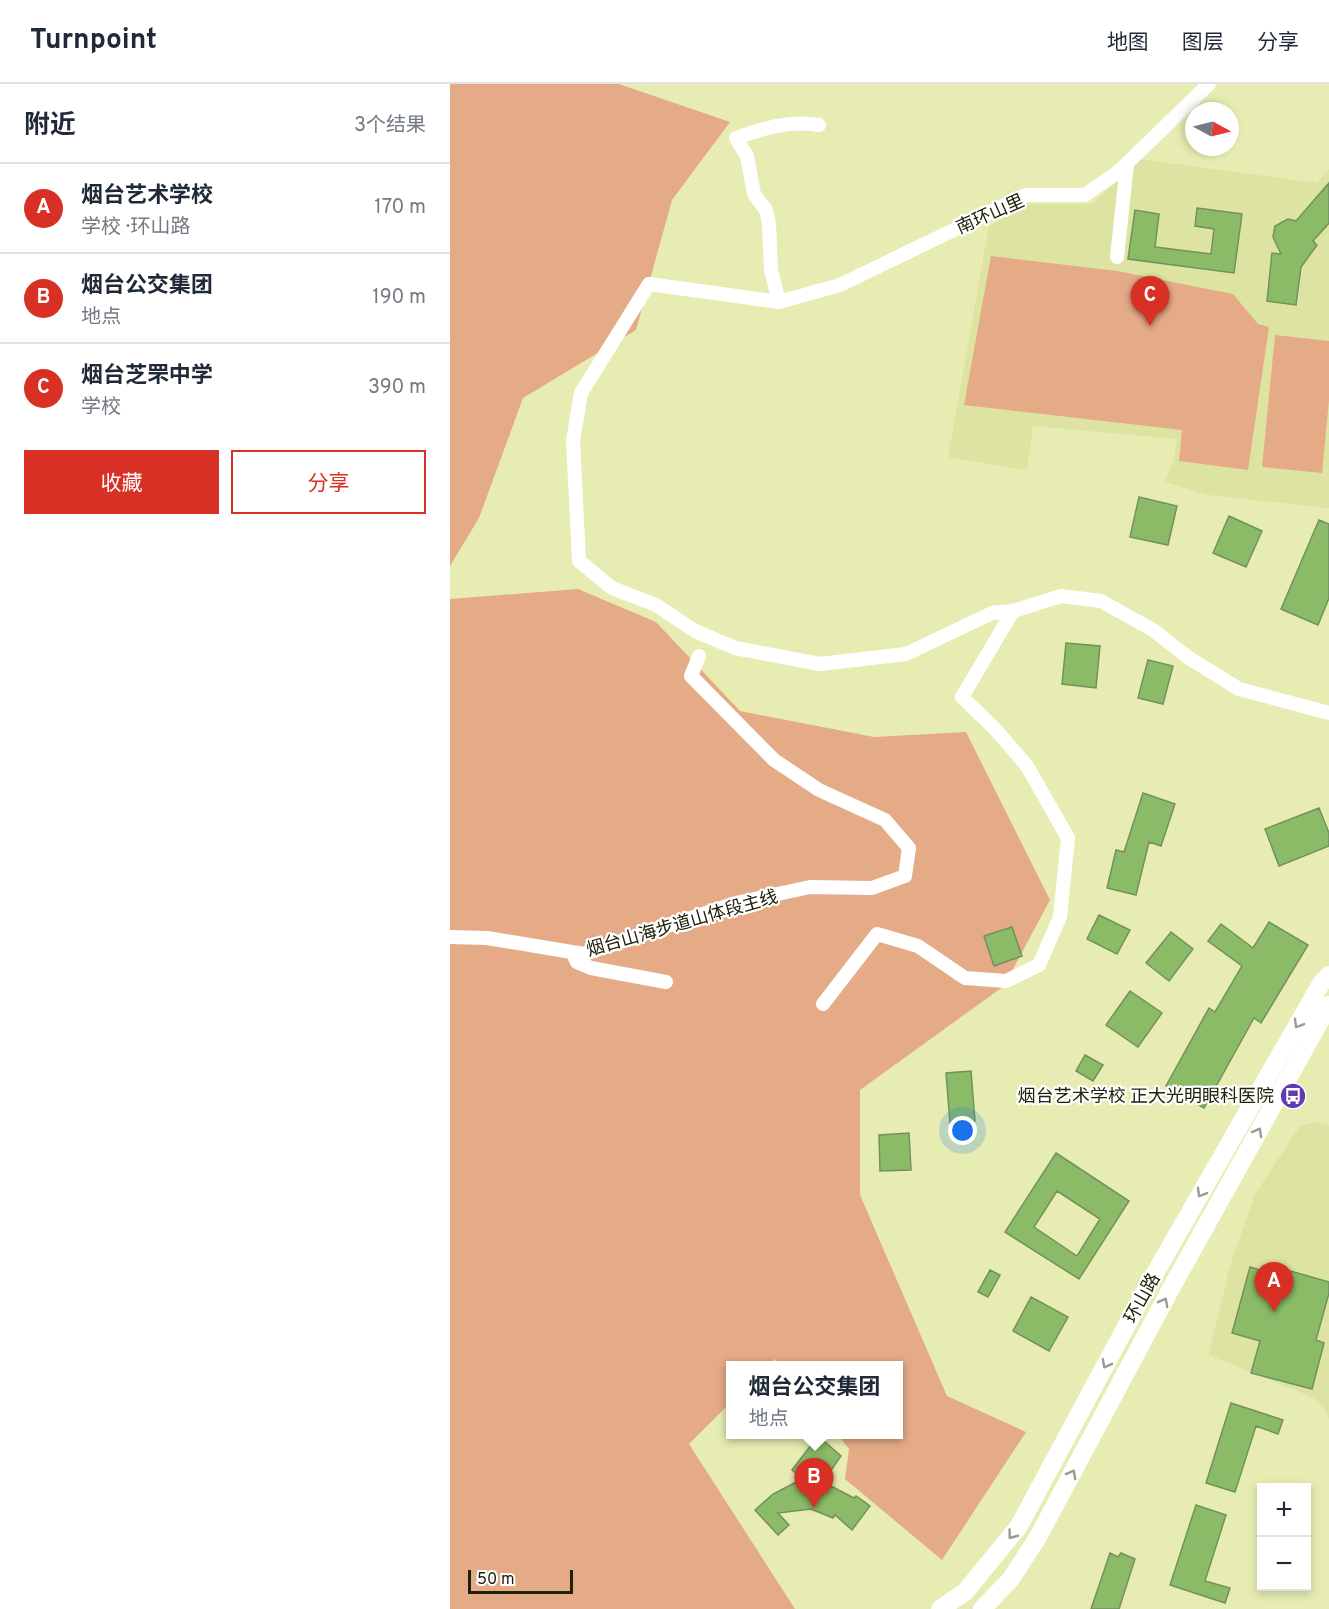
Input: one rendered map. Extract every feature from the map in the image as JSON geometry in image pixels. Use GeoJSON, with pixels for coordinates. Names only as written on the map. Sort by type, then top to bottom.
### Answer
{"type":"FeatureCollection","features":[{"type":"Feature","properties":{"kind":"main road","name":"环山路"},"geometry":{"type":"LineString","coordinates":[[940,1609],[965,1592],[1019,1526],[1150,1282],[1322,982],[1329,975]]}},
{"type":"Feature","properties":{"kind":"main road","name":"环山路"},"geometry":{"type":"LineString","coordinates":[[982,1609],[1011,1579],[1038,1537],[1169,1292],[1329,1005]]}},
{"type":"Feature","properties":{"kind":"street","name":"南环山里"},"geometry":{"type":"LineString","coordinates":[[779,302],[840,285],[1026,195],[1085,195],[1127,164],[1209,84]]}},
{"type":"Feature","properties":{"kind":"street"},"geometry":{"type":"LineString","coordinates":[[819,125],[799,122],[780,124],[736,138],[747,156],[754,194],[766,210],[770,224],[771,270],[779,302],[649,284],[581,393],[573,441],[579,561],[612,588],[656,605],[707,636],[735,648],[820,664],[906,654],[992,613],[1013,611],[1062,596],[1101,601],[1154,630],[1190,658],[1239,689],[1329,714]]}},
{"type":"Feature","properties":{"kind":"street"},"geometry":{"type":"LineString","coordinates":[[1117,257],[1127,164]]}},
{"type":"Feature","properties":{"kind":"street"},"geometry":{"type":"LineString","coordinates":[[823,1004],[877,933],[918,946],[965,978],[1006,981],[1039,965],[1060,917],[1068,838],[1026,766],[996,730],[962,698],[1013,611]]}},
{"type":"Feature","properties":{"kind":"street","name":"烟台山海步道山体段主线"},"geometry":{"type":"LineString","coordinates":[[450,937],[487,938],[584,954],[736,903],[810,887],[872,888],[905,876],[909,848],[885,820],[819,790],[774,760],[691,676],[699,656]]}},
{"type":"Feature","properties":{"kind":"street"},"geometry":{"type":"LineString","coordinates":[[572,952],[577,962],[591,968],[666,982]]}},
{"type":"Feature","properties":{"kind":"shaded area"},"geometry":{"type":"Polygon","coordinates":[[[450,84],[619,84],[730,122],[672,200],[636,330],[523,398],[479,518],[450,566],[450,84]]]}},
{"type":"Feature","properties":{"kind":"shaded area"},"geometry":{"type":"Polygon","coordinates":[[[1139,159],[1317,183],[1329,169],[1329,508],[1208,495],[1165,482],[1173,462],[1177,439],[1033,426],[1027,470],[948,457],[989,226],[1027,204],[1092,204],[1139,159]]]}},
{"type":"Feature","properties":{"kind":"shaded area"},"geometry":{"type":"Polygon","coordinates":[[[991,256],[1117,271],[1233,294],[1258,324],[1269,327],[1248,470],[1179,461],[1182,430],[964,405],[991,256]]]}},
{"type":"Feature","properties":{"kind":"shaded area"},"geometry":{"type":"Polygon","coordinates":[[[1275,335],[1329,341],[1329,400],[1322,473],[1262,467],[1275,335]]]}},
{"type":"Feature","properties":{"kind":"shaded area"},"geometry":{"type":"Polygon","coordinates":[[[578,589],[656,622],[740,711],[874,737],[966,732],[1050,900],[1004,986],[860,1090],[860,1195],[947,1396],[1026,1432],[942,1560],[845,1479],[849,1449],[841,1439],[903,1439],[903,1361],[777,1361],[775,1359],[773,1361],[726,1361],[726,1407],[689,1444],[795,1609],[450,1609],[450,599],[578,589]]]}},
{"type":"Feature","properties":{"kind":"shaded area"},"geometry":{"type":"Polygon","coordinates":[[[1315,1122],[1329,1126],[1329,1420],[1324,1408],[1314,1398],[1209,1355],[1229,1269],[1255,1194],[1300,1126],[1315,1122]]]}},
{"type":"Feature","properties":{"kind":"building"},"geometry":{"type":"Polygon","coordinates":[[[1329,183],[1329,223],[1313,241],[1317,245],[1301,267],[1296,305],[1267,301],[1272,253],[1281,254],[1273,237],[1275,226],[1288,219],[1296,221],[1329,183]]]}},
{"type":"Feature","properties":{"kind":"building"},"geometry":{"type":"Polygon","coordinates":[[[1197,208],[1242,214],[1234,273],[1128,259],[1135,210],[1159,214],[1155,247],[1211,254],[1214,229],[1195,226],[1197,208]]]}},
{"type":"Feature","properties":{"kind":"building"},"geometry":{"type":"Polygon","coordinates":[[[1139,497],[1177,506],[1168,545],[1130,537],[1139,497]]]}},
{"type":"Feature","properties":{"kind":"building"},"geometry":{"type":"Polygon","coordinates":[[[1229,516],[1262,531],[1246,567],[1213,553],[1229,516]]]}},
{"type":"Feature","properties":{"kind":"building"},"geometry":{"type":"Polygon","coordinates":[[[1319,520],[1329,524],[1329,598],[1318,625],[1281,609],[1319,520]]]}},
{"type":"Feature","properties":{"kind":"building"},"geometry":{"type":"Polygon","coordinates":[[[1066,643],[1100,646],[1096,688],[1062,684],[1066,643]]]}},
{"type":"Feature","properties":{"kind":"building"},"geometry":{"type":"Polygon","coordinates":[[[1148,660],[1173,666],[1163,704],[1138,698],[1148,660]]]}},
{"type":"Feature","properties":{"kind":"building"},"geometry":{"type":"Polygon","coordinates":[[[1143,793],[1175,804],[1161,846],[1149,842],[1136,895],[1107,888],[1116,850],[1124,852],[1143,793]]]}},
{"type":"Feature","properties":{"kind":"building"},"geometry":{"type":"Polygon","coordinates":[[[1319,808],[1329,833],[1329,846],[1279,866],[1265,829],[1319,808]]]}},
{"type":"Feature","properties":{"kind":"building"},"geometry":{"type":"Polygon","coordinates":[[[1099,915],[1130,930],[1117,954],[1087,939],[1099,915]]]}},
{"type":"Feature","properties":{"kind":"building"},"geometry":{"type":"Polygon","coordinates":[[[1269,922],[1308,945],[1261,1023],[1254,1018],[1204,1108],[1166,1086],[1209,1008],[1215,1012],[1242,966],[1208,941],[1221,924],[1253,948],[1269,922]]]}},
{"type":"Feature","properties":{"kind":"building"},"geometry":{"type":"Polygon","coordinates":[[[1012,927],[1022,956],[994,966],[984,936],[1012,927]]]}},
{"type":"Feature","properties":{"kind":"building"},"geometry":{"type":"Polygon","coordinates":[[[1171,932],[1193,949],[1169,981],[1146,963],[1171,932]]]}},
{"type":"Feature","properties":{"kind":"building"},"geometry":{"type":"Polygon","coordinates":[[[1130,991],[1162,1013],[1138,1047],[1106,1025],[1130,991]]]}},
{"type":"Feature","properties":{"kind":"building"},"geometry":{"type":"Polygon","coordinates":[[[1085,1055],[1103,1065],[1093,1081],[1076,1071],[1085,1055]]]}},
{"type":"Feature","properties":{"kind":"building"},"geometry":{"type":"Polygon","coordinates":[[[971,1071],[975,1121],[950,1123],[946,1073],[971,1071]]]}},
{"type":"Feature","properties":{"kind":"building"},"geometry":{"type":"Polygon","coordinates":[[[909,1133],[911,1170],[880,1171],[879,1135],[909,1133]]]}},
{"type":"Feature","properties":{"kind":"building"},"geometry":{"type":"Polygon","coordinates":[[[1056,1153],[1129,1201],[1079,1279],[1005,1232],[1056,1153]],[[1057,1191],[1034,1227],[1077,1256],[1100,1219],[1057,1191]]]}},
{"type":"Feature","properties":{"kind":"building"},"geometry":{"type":"Polygon","coordinates":[[[1250,1267],[1278,1275],[1280,1268],[1329,1282],[1329,1293],[1316,1340],[1324,1343],[1312,1389],[1251,1373],[1260,1341],[1232,1333],[1250,1267]]]}},
{"type":"Feature","properties":{"kind":"building"},"geometry":{"type":"Polygon","coordinates":[[[990,1270],[1000,1275],[988,1297],[978,1292],[990,1270]]]}},
{"type":"Feature","properties":{"kind":"building"},"geometry":{"type":"Polygon","coordinates":[[[1031,1297],[1068,1317],[1049,1351],[1013,1331],[1031,1297]]]}},
{"type":"Feature","properties":{"kind":"building"},"geometry":{"type":"Polygon","coordinates":[[[1231,1403],[1283,1420],[1278,1434],[1256,1426],[1235,1492],[1206,1483],[1231,1403]]]}},
{"type":"Feature","properties":{"kind":"building"},"geometry":{"type":"Polygon","coordinates":[[[816,1439],[821,1439],[841,1456],[823,1482],[854,1498],[856,1496],[870,1506],[852,1530],[835,1515],[833,1518],[811,1509],[778,1513],[789,1525],[778,1535],[755,1510],[773,1494],[802,1479],[792,1470],[816,1439]]]}},
{"type":"Feature","properties":{"kind":"building"},"geometry":{"type":"Polygon","coordinates":[[[1196,1505],[1226,1515],[1205,1581],[1230,1588],[1225,1603],[1170,1585],[1196,1505]]]}},
{"type":"Feature","properties":{"kind":"building"},"geometry":{"type":"Polygon","coordinates":[[[1110,1553],[1118,1557],[1121,1553],[1135,1559],[1119,1609],[1091,1609],[1110,1553]]]}},
{"type":"Feature","properties":{"kind":"place","name":"烟台芝罘中学"},"geometry":{"type":"Point","coordinates":[1150,326]}},
{"type":"Feature","properties":{"kind":"place","name":"烟台艺术学校 正大光明眼科医院"},"geometry":{"type":"Point","coordinates":[1293,1096]}},
{"type":"Feature","properties":{"kind":"place","name":"烟台艺术学校"},"geometry":{"type":"Point","coordinates":[1274,1312]}},
{"type":"Feature","properties":{"kind":"place","name":"烟台公交集团"},"geometry":{"type":"Point","coordinates":[814,1508]}}]}
